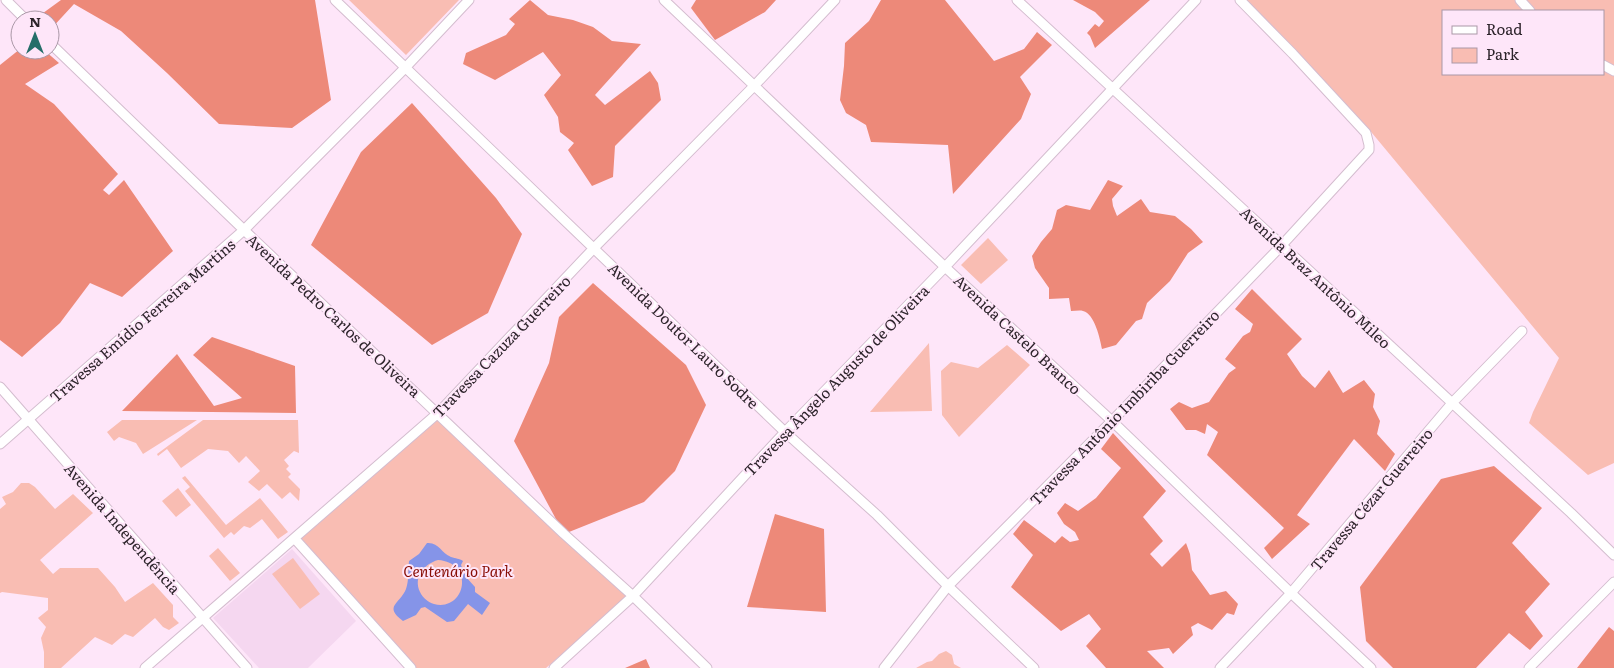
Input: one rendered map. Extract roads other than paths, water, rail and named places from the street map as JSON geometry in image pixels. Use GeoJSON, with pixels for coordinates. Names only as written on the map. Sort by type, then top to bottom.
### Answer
{"type":"FeatureCollection","features":[{"type":"Feature","properties":{"kind":"street"},"geometry":{"type":"LineString","coordinates":[[0,5],[6,0],[16,10]]}},
{"type":"Feature","properties":{"kind":"street","name":"Avenida Doutor Lauro Sodre"},"geometry":{"type":"LineString","coordinates":[[335,0],[786,432],[877,515],[1034,668]]}},
{"type":"Feature","properties":{"kind":"street","name":"Travessa Emídio Ferreira Martins"},"geometry":{"type":"LineString","coordinates":[[0,444],[244,230],[405,68],[469,0]]}},
{"type":"Feature","properties":{"kind":"street","name":"Avenida Castelo Branco"},"geometry":{"type":"LineString","coordinates":[[664,0],[1372,668]]}},
{"type":"Feature","properties":{"kind":"street","name":"Travessa Cazuza Guerreiro"},"geometry":{"type":"LineString","coordinates":[[145,668],[438,413],[594,248],[755,85],[835,0]]}},
{"type":"Feature","properties":{"kind":"street","name":"Avenida Braz Antônio Mileo"},"geometry":{"type":"LineString","coordinates":[[1016,0],[1452,402],[1571,513],[1614,556]]}},
{"type":"Feature","properties":{"kind":"street","name":"Travessa Ângelo Augusto de Oliveira"},"geometry":{"type":"LineString","coordinates":[[554,668],[632,596],[1113,90],[1196,0]]}},
{"type":"Feature","properties":{"kind":"street","name":"Travessa Antônio Imbiriba Guerreiro"},"geometry":{"type":"LineString","coordinates":[[884,668],[948,586],[1112,422],[1282,245],[1369,150],[1366,133],[1240,0]]}},
{"type":"Feature","properties":{"kind":"street"},"geometry":{"type":"LineString","coordinates":[[1520,0],[1529,10]]}},
{"type":"Feature","properties":{"kind":"street","name":"Avenida Pedro Carlos de Oliveira"},"geometry":{"type":"LineString","coordinates":[[60,53],[244,230],[707,668]]}},
{"type":"Feature","properties":{"kind":"street","name":"Travessa Cézar Guerreiro"},"geometry":{"type":"LineString","coordinates":[[1220,668],[1291,593],[1452,402],[1522,331]]}},
{"type":"Feature","properties":{"kind":"street","name":"Avenida Independência"},"geometry":{"type":"LineString","coordinates":[[0,387],[247,668]]}},
{"type":"Feature","properties":{"kind":"street"},"geometry":{"type":"LineString","coordinates":[[295,539],[411,668]]}},
{"type":"Feature","properties":{"kind":"street"},"geometry":{"type":"LineString","coordinates":[[1529,668],[1614,582]]}},
{"type":"Feature","properties":{"kind":"water"},"geometry":{"type":"Polygon","coordinates":[[[427,543],[431,543],[453,558],[463,561],[461,565],[466,577],[475,587],[475,592],[490,603],[482,615],[468,604],[454,621],[447,622],[425,607],[421,608],[416,615],[403,621],[397,616],[394,608],[406,589],[409,561],[419,554],[427,543]],[[438,560],[433,562],[424,568],[419,576],[418,586],[420,592],[424,598],[434,604],[445,605],[453,601],[459,594],[462,586],[462,577],[458,569],[450,563],[438,560]]]}},
{"type":"Feature","properties":{"kind":"park label","name":"Centenário Park"},"geometry":{"type":"Point","coordinates":[458,570]}}]}
